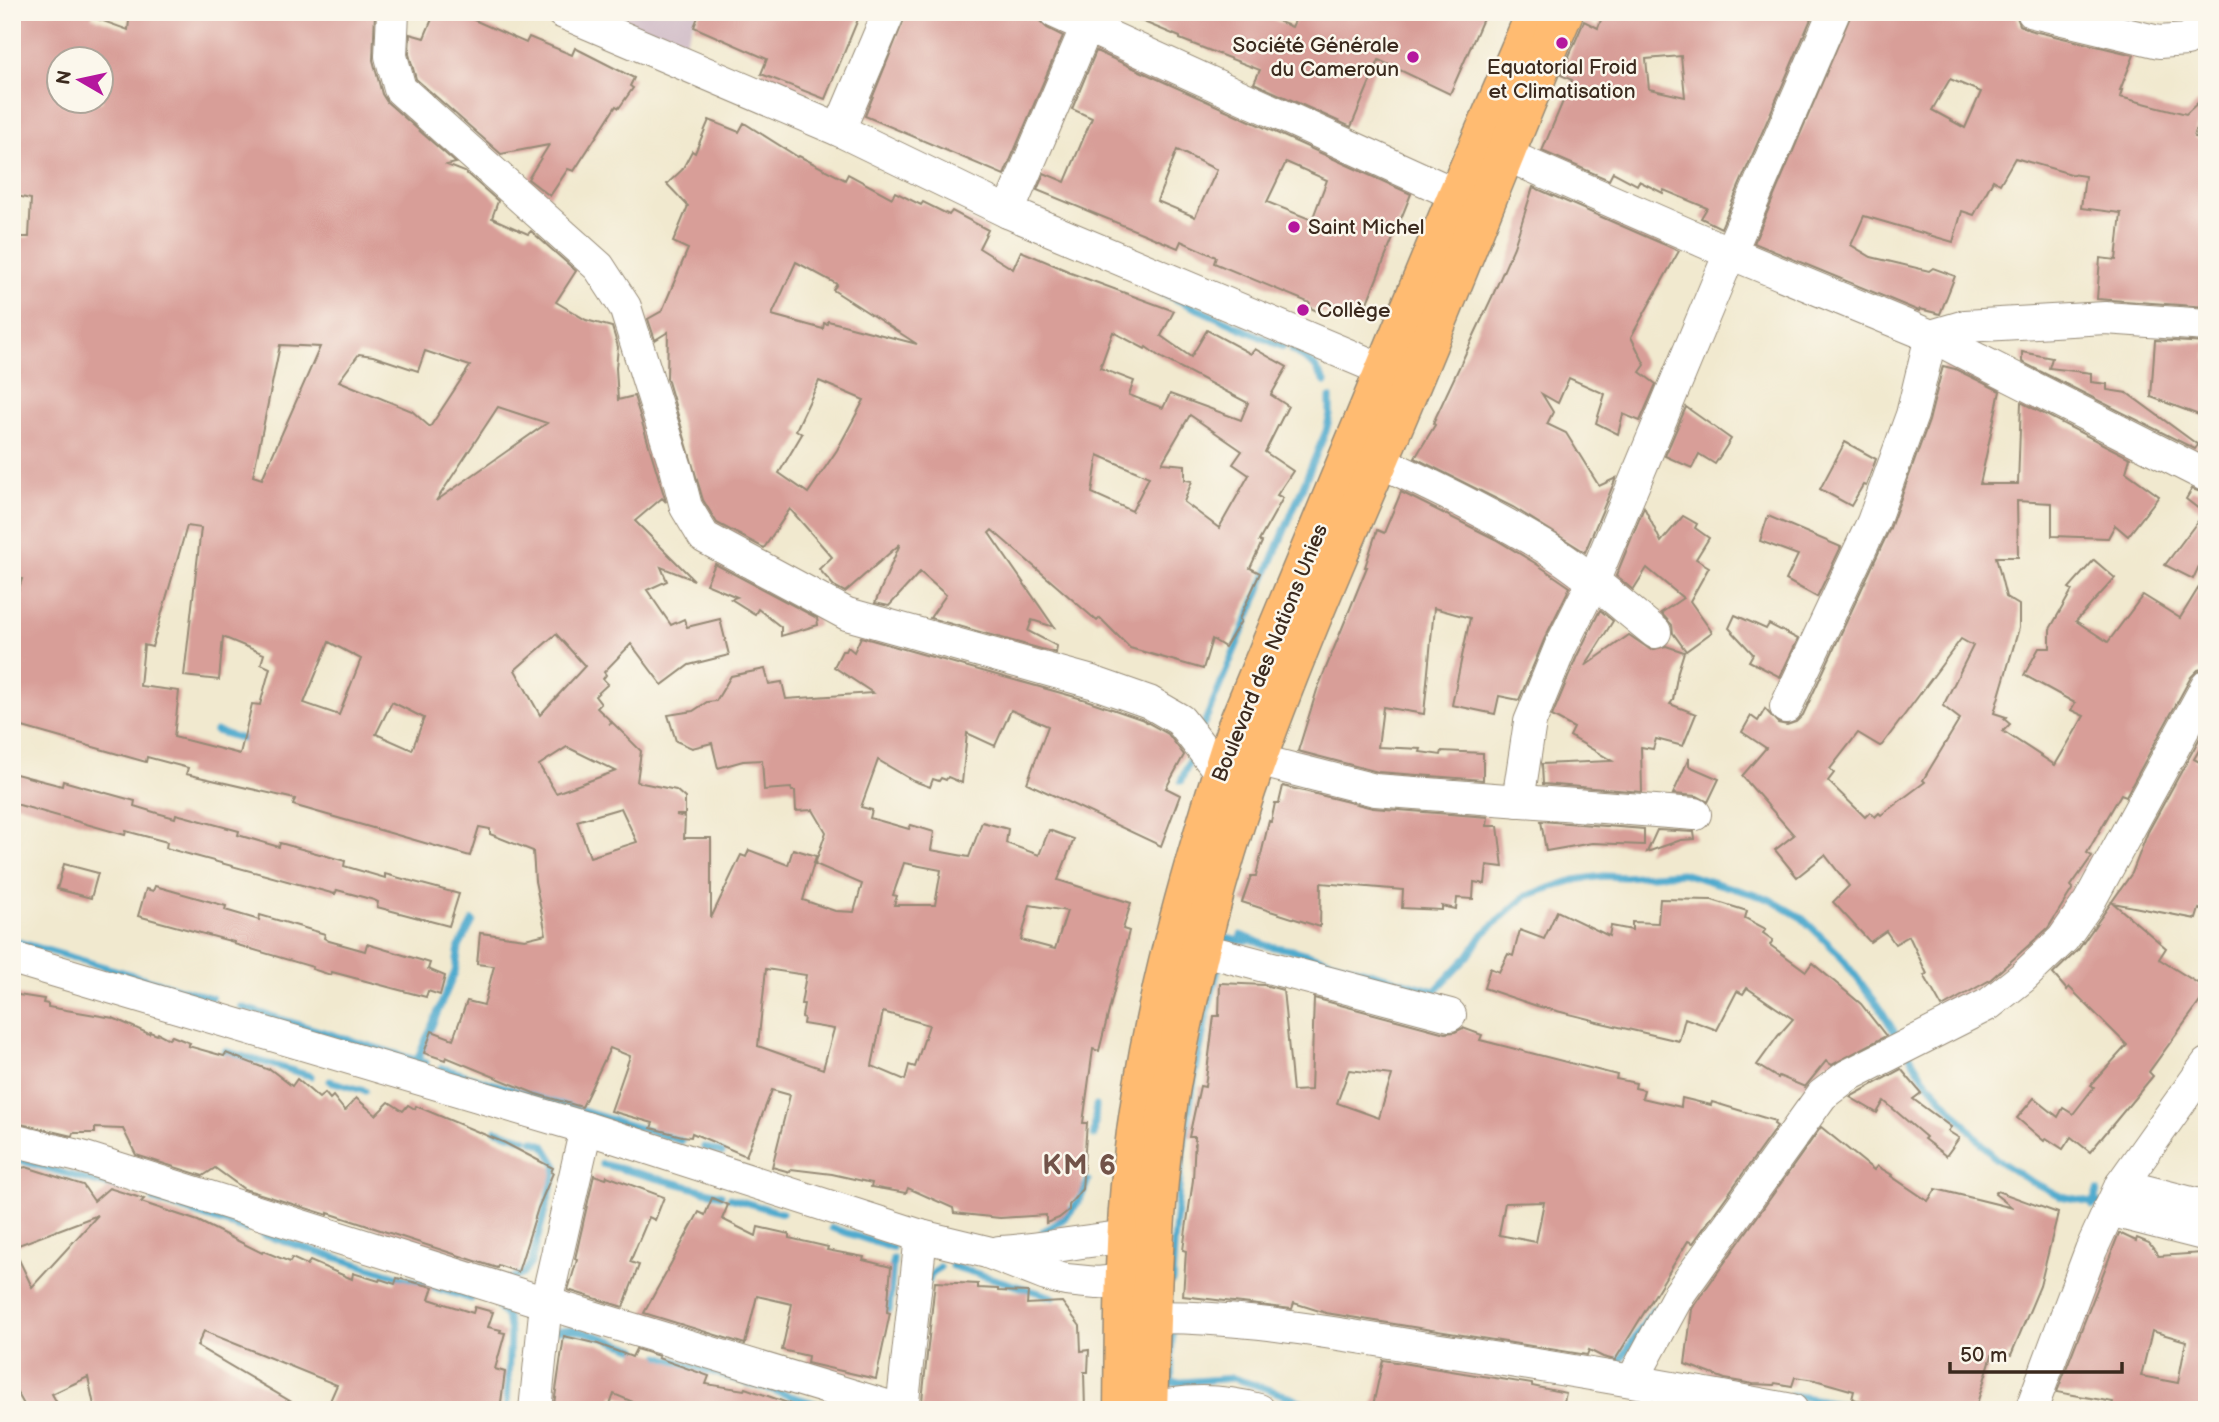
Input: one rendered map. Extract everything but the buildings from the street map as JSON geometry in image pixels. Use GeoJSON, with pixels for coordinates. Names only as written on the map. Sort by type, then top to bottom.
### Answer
{"type":"FeatureCollection","features":[{"type":"Feature","properties":{"kind":"main road","name":"Boulevard des Nations Unies"},"geometry":{"type":"LineString","coordinates":[[1140,1236],[1160,1159],[1175,1064],[1200,949],[1257,760],[1294,662],[1379,461],[1398,376],[1457,195],[1536,15]]}},
{"type":"Feature","properties":{"kind":"main road","name":"Boulevard des Nations Unies"},"geometry":{"type":"LineString","coordinates":[[1141,1409],[1138,1317],[1140,1236],[1132,1164],[1157,1008],[1179,922],[1237,726],[1398,376],[1504,154],[1536,15]]}},
{"type":"Feature","properties":{"kind":"street"},"geometry":{"type":"LineString","coordinates":[[393,12],[391,56],[400,89],[599,267],[625,307],[686,506],[704,537],[847,614],[1092,682],[1149,702],[1180,720],[1222,773]]}},
{"type":"Feature","properties":{"kind":"street"},"geometry":{"type":"LineString","coordinates":[[562,12],[839,130],[1009,212],[1398,376]]}},
{"type":"Feature","properties":{"kind":"street"},"geometry":{"type":"LineString","coordinates":[[839,130],[889,12]]}},
{"type":"Feature","properties":{"kind":"street"},"geometry":{"type":"LineString","coordinates":[[1055,12],[1090,19],[1457,195]]}},
{"type":"Feature","properties":{"kind":"street"},"geometry":{"type":"LineString","coordinates":[[1518,800],[1530,722],[1560,648],[1594,582],[1730,253],[1834,12]]}},
{"type":"Feature","properties":{"kind":"street"},"geometry":{"type":"LineString","coordinates":[[2033,12],[2159,42],[2200,41]]}},
{"type":"Feature","properties":{"kind":"street"},"geometry":{"type":"LineString","coordinates":[[1009,212],[1090,19]]}},
{"type":"Feature","properties":{"kind":"street"},"geometry":{"type":"LineString","coordinates":[[1504,154],[1730,253],[1931,336],[2207,476]]}},
{"type":"Feature","properties":{"kind":"street"},"geometry":{"type":"LineString","coordinates":[[1931,336],[1965,326],[2105,318],[2207,325]]}},
{"type":"Feature","properties":{"kind":"street"},"geometry":{"type":"LineString","coordinates":[[1786,707],[1877,511],[1912,415],[1931,336]]}},
{"type":"Feature","properties":{"kind":"street"},"geometry":{"type":"LineString","coordinates":[[1379,461],[1469,504],[1546,548],[1594,582],[1655,632]]}},
{"type":"Feature","properties":{"kind":"street"},"geometry":{"type":"LineString","coordinates":[[1633,1380],[1679,1294],[1822,1095],[1847,1076],[1989,1004],[2022,978],[2063,939],[2089,902],[2207,686]]}},
{"type":"Feature","properties":{"kind":"street"},"geometry":{"type":"LineString","coordinates":[[1257,760],[1375,790],[1695,814]]}},
{"type":"Feature","properties":{"kind":"street"},"geometry":{"type":"LineString","coordinates":[[1200,949],[1450,1015]]}},
{"type":"Feature","properties":{"kind":"street"},"geometry":{"type":"LineString","coordinates":[[12,958],[586,1128],[921,1236],[987,1252],[1066,1280],[1097,1283],[1139,1279]]}},
{"type":"Feature","properties":{"kind":"street"},"geometry":{"type":"LineString","coordinates":[[2031,1410],[2091,1250],[2115,1197],[2207,1064]]}},
{"type":"Feature","properties":{"kind":"street"},"geometry":{"type":"LineString","coordinates":[[536,1410],[546,1303],[586,1128]]}},
{"type":"Feature","properties":{"kind":"street"},"geometry":{"type":"LineString","coordinates":[[12,1140],[96,1161],[546,1303],[901,1410],[921,1236]]}},
{"type":"Feature","properties":{"kind":"street"},"geometry":{"type":"LineString","coordinates":[[2115,1197],[2207,1207]]}},
{"type":"Feature","properties":{"kind":"street"},"geometry":{"type":"LineString","coordinates":[[2115,1197],[2207,1235]]}},
{"type":"Feature","properties":{"kind":"street"},"geometry":{"type":"LineString","coordinates":[[987,1252],[1021,1251],[1140,1236]]}},
{"type":"Feature","properties":{"kind":"street"},"geometry":{"type":"LineString","coordinates":[[1138,1317],[1181,1316],[1275,1325],[1633,1380],[1792,1410]]}},
{"type":"Feature","properties":{"kind":"street"},"geometry":{"type":"LineString","coordinates":[[1141,1409],[1190,1401],[1224,1402],[1259,1410]]}},
{"type":"Feature","properties":{"kind":"shaded area"},"geometry":{"type":"Polygon","coordinates":[[[604,12],[698,12],[683,47],[604,12]]]}},
{"type":"Feature","properties":{"kind":"waterway"},"geometry":{"type":"LineString","coordinates":[[1162,293],[1283,347]]}},
{"type":"Feature","properties":{"kind":"waterway"},"geometry":{"type":"LineString","coordinates":[[1292,350],[1314,365],[1325,382]]}},
{"type":"Feature","properties":{"kind":"waterway"},"geometry":{"type":"LineString","coordinates":[[1201,731],[1326,431],[1330,398]]}},
{"type":"Feature","properties":{"kind":"waterway"},"geometry":{"type":"LineString","coordinates":[[216,731],[252,742]]}},
{"type":"Feature","properties":{"kind":"waterway"},"geometry":{"type":"LineString","coordinates":[[1181,781],[1193,752]]}},
{"type":"Feature","properties":{"kind":"waterway"},"geometry":{"type":"LineString","coordinates":[[1241,935],[1268,946],[1293,950],[1435,991],[1469,955],[1483,934],[1526,896],[1574,880],[1682,873],[1769,899],[1802,918],[1837,952],[1880,1008],[1900,1041]]}},
{"type":"Feature","properties":{"kind":"waterway"},"geometry":{"type":"LineString","coordinates":[[417,1060],[455,972],[459,947],[473,921]]}},
{"type":"Feature","properties":{"kind":"waterway"},"geometry":{"type":"LineString","coordinates":[[1224,946],[1226,938],[1248,940]]}},
{"type":"Feature","properties":{"kind":"waterway"},"geometry":{"type":"LineString","coordinates":[[12,940],[212,998]]}},
{"type":"Feature","properties":{"kind":"waterway"},"geometry":{"type":"LineString","coordinates":[[1172,1281],[1188,1120],[1220,961]]}},
{"type":"Feature","properties":{"kind":"waterway"},"geometry":{"type":"LineString","coordinates":[[241,1007],[426,1063]]}},
{"type":"Feature","properties":{"kind":"waterway"},"geometry":{"type":"LineString","coordinates":[[225,1051],[311,1076]]}},
{"type":"Feature","properties":{"kind":"waterway"},"geometry":{"type":"LineString","coordinates":[[1909,1054],[1923,1077],[1995,1158],[2023,1177],[2060,1196],[2102,1204]]}},
{"type":"Feature","properties":{"kind":"waterway"},"geometry":{"type":"LineString","coordinates":[[442,1068],[681,1141]]}},
{"type":"Feature","properties":{"kind":"waterway"},"geometry":{"type":"LineString","coordinates":[[330,1081],[365,1091]]}},
{"type":"Feature","properties":{"kind":"waterway"},"geometry":{"type":"LineString","coordinates":[[1094,1135],[1096,1106]]}},
{"type":"Feature","properties":{"kind":"waterway"},"geometry":{"type":"LineString","coordinates":[[496,1130],[525,1139]]}},
{"type":"Feature","properties":{"kind":"waterway"},"geometry":{"type":"LineString","coordinates":[[508,1280],[523,1274],[531,1263],[557,1166],[544,1145],[533,1141]]}},
{"type":"Feature","properties":{"kind":"waterway"},"geometry":{"type":"LineString","coordinates":[[704,1147],[722,1153]]}},
{"type":"Feature","properties":{"kind":"waterway"},"geometry":{"type":"LineString","coordinates":[[12,1158],[118,1189]]}},
{"type":"Feature","properties":{"kind":"waterway"},"geometry":{"type":"LineString","coordinates":[[602,1164],[721,1195]]}},
{"type":"Feature","properties":{"kind":"waterway"},"geometry":{"type":"LineString","coordinates":[[1043,1231],[1071,1211],[1088,1181]]}},
{"type":"Feature","properties":{"kind":"waterway"},"geometry":{"type":"LineString","coordinates":[[2093,1206],[2097,1191]]}},
{"type":"Feature","properties":{"kind":"waterway"},"geometry":{"type":"LineString","coordinates":[[730,1198],[782,1213]]}},
{"type":"Feature","properties":{"kind":"waterway"},"geometry":{"type":"LineString","coordinates":[[154,1200],[246,1230]]}},
{"type":"Feature","properties":{"kind":"waterway"},"geometry":{"type":"LineString","coordinates":[[832,1228],[892,1248]]}},
{"type":"Feature","properties":{"kind":"waterway"},"geometry":{"type":"LineString","coordinates":[[263,1235],[471,1299]]}},
{"type":"Feature","properties":{"kind":"waterway"},"geometry":{"type":"LineString","coordinates":[[889,1310],[893,1259]]}},
{"type":"Feature","properties":{"kind":"waterway"},"geometry":{"type":"LineString","coordinates":[[952,1266],[1053,1297]]}},
{"type":"Feature","properties":{"kind":"waterway"},"geometry":{"type":"LineString","coordinates":[[929,1280],[940,1267]]}},
{"type":"Feature","properties":{"kind":"waterway"},"geometry":{"type":"LineString","coordinates":[[499,1309],[507,1317],[510,1333],[507,1410]]}},
{"type":"Feature","properties":{"kind":"waterway"},"geometry":{"type":"LineString","coordinates":[[1613,1367],[1617,1365],[1654,1309]]}},
{"type":"Feature","properties":{"kind":"waterway"},"geometry":{"type":"LineString","coordinates":[[551,1332],[582,1332],[636,1349]]}},
{"type":"Feature","properties":{"kind":"waterway"},"geometry":{"type":"LineString","coordinates":[[1172,1332],[1171,1383],[1233,1378],[1323,1410]]}},
{"type":"Feature","properties":{"kind":"waterway"},"geometry":{"type":"LineString","coordinates":[[659,1356],[827,1407]]}},
{"type":"Feature","properties":{"kind":"waterway"},"geometry":{"type":"LineString","coordinates":[[1792,1395],[1843,1404]]}},
{"type":"Feature","properties":{"kind":"place","name":"Equatorial Froid et Climatisation"},"geometry":{"type":"Point","coordinates":[1562,43]}},
{"type":"Feature","properties":{"kind":"place","name":"Société Générale du Cameroun"},"geometry":{"type":"Point","coordinates":[1413,57]}},
{"type":"Feature","properties":{"kind":"place","name":"Saint Michel"},"geometry":{"type":"Point","coordinates":[1294,227]}},
{"type":"Feature","properties":{"kind":"place","name":"Collège"},"geometry":{"type":"Point","coordinates":[1303,310]}},
{"type":"Feature","properties":{"kind":"district","name":"KM 6"},"geometry":{"type":"Point","coordinates":[1080,1165]}}]}
